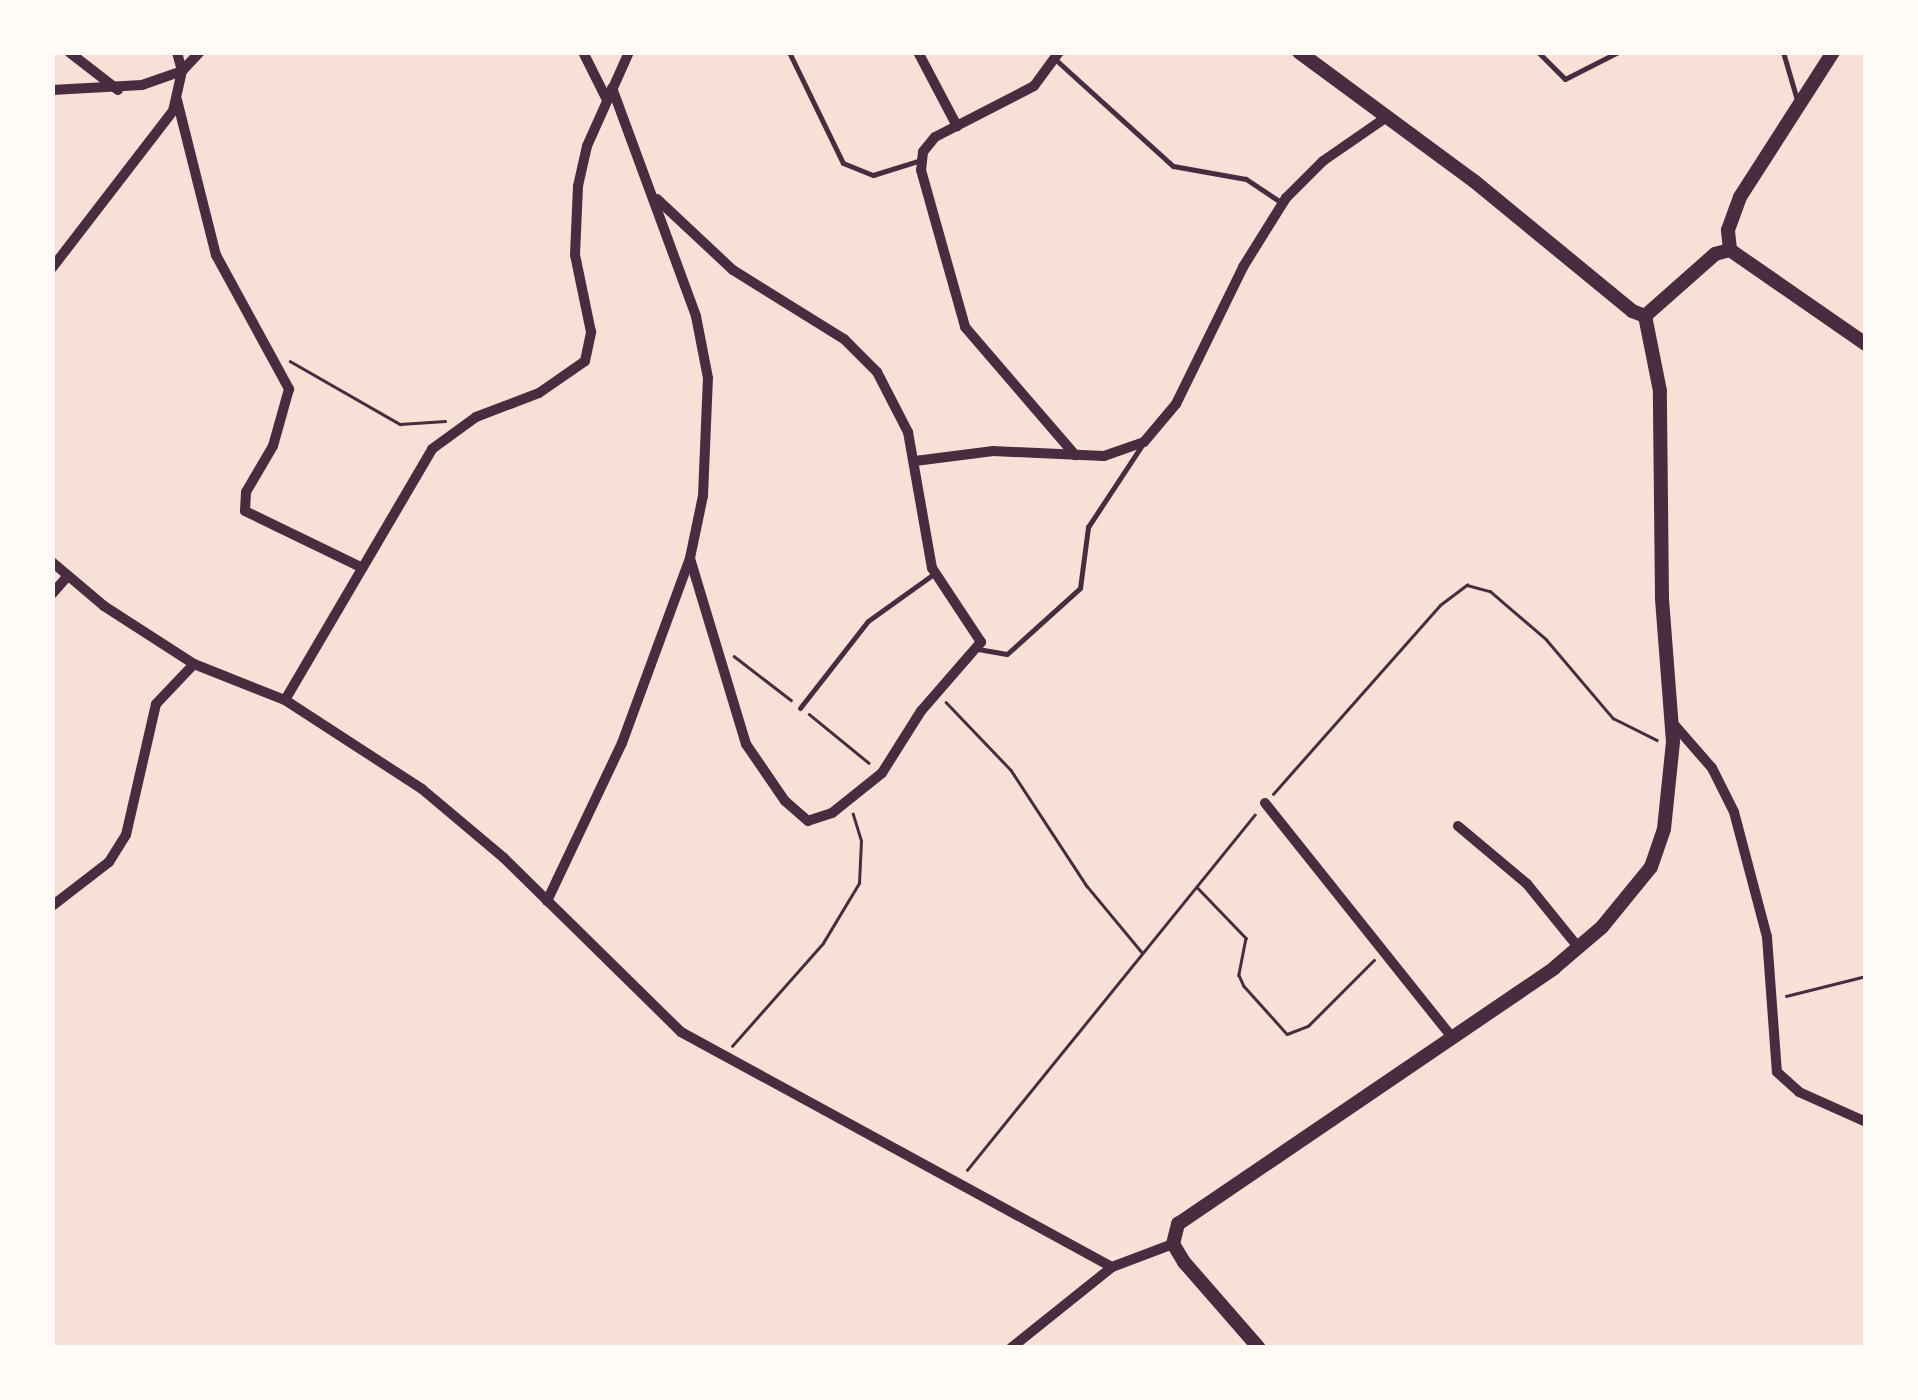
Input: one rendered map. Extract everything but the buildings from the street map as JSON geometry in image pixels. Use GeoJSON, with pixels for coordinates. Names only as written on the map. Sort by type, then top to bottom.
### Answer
{"type":"FeatureCollection","features":[{"type":"Feature","properties":{"kind":"street"},"geometry":{"type":"LineString","coordinates":[[69,52],[118,90]]}},
{"type":"Feature","properties":{"kind":"street"},"geometry":{"type":"LineString","coordinates":[[177,52],[182,71],[177,100],[216,255],[271,348],[289,388],[273,446],[246,492],[245,511],[360,567]]}},
{"type":"Feature","properties":{"kind":"street"},"geometry":{"type":"LineString","coordinates":[[52,90],[118,90],[182,71],[200,52]]}},
{"type":"Feature","properties":{"kind":"street"},"geometry":{"type":"LineString","coordinates":[[583,52],[607,100]]}},
{"type":"Feature","properties":{"kind":"street"},"geometry":{"type":"LineString","coordinates":[[285,700],[432,449],[476,417],[539,393],[585,361],[591,332],[575,228],[587,146],[628,52]]}},
{"type":"Feature","properties":{"kind":"street"},"geometry":{"type":"LineString","coordinates":[[918,52],[957,126]]}},
{"type":"Feature","properties":{"kind":"street"},"geometry":{"type":"LineString","coordinates":[[1011,1348],[1112,1267],[1172,1244],[1191,1212],[1452,1037],[1578,947],[1651,867],[1664,829],[1673,742],[1667,716],[1660,391],[1645,316],[1598,288],[1474,182],[1300,52]]}},
{"type":"Feature","properties":{"kind":"street"},"geometry":{"type":"LineString","coordinates":[[1730,250],[1728,230],[1740,198],[1797,100],[1832,52]]}},
{"type":"Feature","properties":{"kind":"street"},"geometry":{"type":"LineString","coordinates":[[1058,56],[1034,86],[935,137],[922,160],[966,327],[1074,455]]}},
{"type":"Feature","properties":{"kind":"street"},"geometry":{"type":"LineString","coordinates":[[547,901],[622,743],[690,558],[703,496],[708,378],[696,316],[612,88]]}},
{"type":"Feature","properties":{"kind":"street"},"geometry":{"type":"LineString","coordinates":[[52,268],[113,195],[177,100]]}},
{"type":"Feature","properties":{"kind":"street"},"geometry":{"type":"LineString","coordinates":[[915,460],[993,451],[1104,456],[1144,442],[1185,389],[1242,267],[1282,204],[1323,161],[1385,118]]}},
{"type":"Feature","properties":{"kind":"street"},"geometry":{"type":"LineString","coordinates":[[656,200],[733,270],[860,354],[894,397],[915,460],[935,573],[980,637],[978,649],[936,692],[882,773],[850,800],[808,822],[785,801],[746,744],[690,558]]}},
{"type":"Feature","properties":{"kind":"street"},"geometry":{"type":"LineString","coordinates":[[1645,316],[1715,254],[1730,250],[1866,344]]}},
{"type":"Feature","properties":{"kind":"street"},"geometry":{"type":"LineString","coordinates":[[52,562],[194,664],[285,700],[422,789],[547,901],[682,1032],[721,1058],[1112,1267]]}},
{"type":"Feature","properties":{"kind":"street"},"geometry":{"type":"LineString","coordinates":[[52,594],[67,576]]}},
{"type":"Feature","properties":{"kind":"street"},"geometry":{"type":"LineString","coordinates":[[52,906],[109,862],[126,836],[156,704],[194,664]]}},
{"type":"Feature","properties":{"kind":"street"},"geometry":{"type":"LineString","coordinates":[[1667,716],[1712,768],[1734,812],[1767,936],[1777,1072],[1799,1092],[1866,1122]]}},
{"type":"Feature","properties":{"kind":"street"},"geometry":{"type":"LineString","coordinates":[[1265,803],[1385,948],[1452,1037]]}},
{"type":"Feature","properties":{"kind":"street"},"geometry":{"type":"LineString","coordinates":[[1458,826],[1528,884],[1578,947]]}},
{"type":"Feature","properties":{"kind":"street"},"geometry":{"type":"LineString","coordinates":[[1172,1244],[1259,1348]]}},
{"type":"Feature","properties":{"kind":"lane"},"geometry":{"type":"LineString","coordinates":[[790,52],[844,163],[872,175],[922,160]]}},
{"type":"Feature","properties":{"kind":"lane"},"geometry":{"type":"LineString","coordinates":[[1538,52],[1566,78],[1618,52]]}},
{"type":"Feature","properties":{"kind":"lane"},"geometry":{"type":"LineString","coordinates":[[1783,52],[1797,100]]}},
{"type":"Feature","properties":{"kind":"lane"},"geometry":{"type":"LineString","coordinates":[[1058,56],[1128,132],[1173,166],[1231,174],[1282,204]]}},
{"type":"Feature","properties":{"kind":"lane"},"geometry":{"type":"LineString","coordinates":[[978,649],[1007,654],[1080,588],[1087,573],[1088,527],[1144,442]]}},
{"type":"Feature","properties":{"kind":"lane"},"geometry":{"type":"LineString","coordinates":[[800,708],[868,621],[935,573]]}},
{"type":"Feature","properties":{"kind":"path"},"geometry":{"type":"LineString","coordinates":[[271,348],[346,399],[400,424],[476,417]]}},
{"type":"Feature","properties":{"kind":"path"},"geometry":{"type":"LineString","coordinates":[[936,692],[1011,770],[1087,886],[1142,952]]}},
{"type":"Feature","properties":{"kind":"path"},"geometry":{"type":"LineString","coordinates":[[721,1058],[823,944],[859,883],[860,842],[850,800]]}},
{"type":"Feature","properties":{"kind":"path"},"geometry":{"type":"LineString","coordinates":[[1195,885],[1246,938],[1239,975],[1286,1034],[1308,1026],[1385,948]]}},
{"type":"Feature","properties":{"kind":"path"},"geometry":{"type":"LineString","coordinates":[[1774,998],[1866,976]]}}]}
